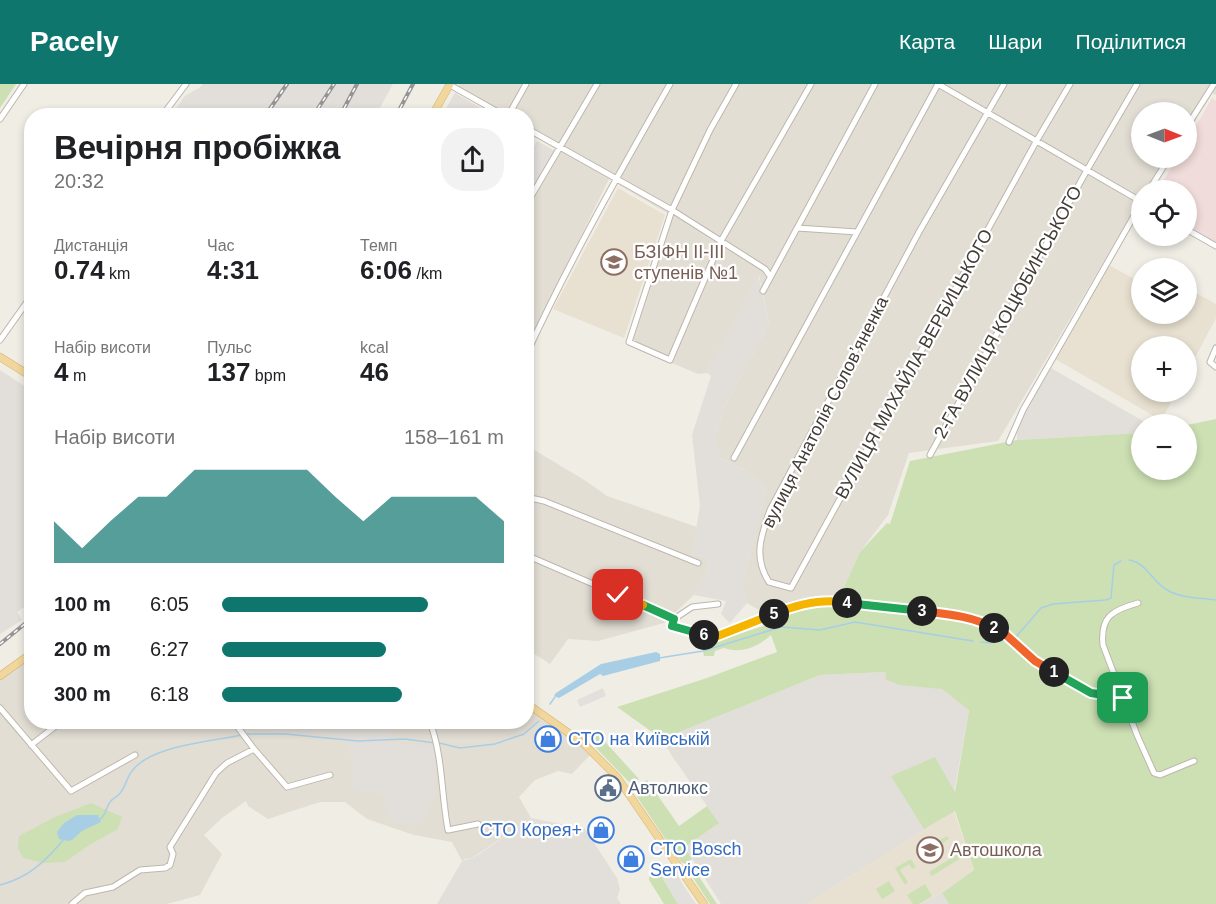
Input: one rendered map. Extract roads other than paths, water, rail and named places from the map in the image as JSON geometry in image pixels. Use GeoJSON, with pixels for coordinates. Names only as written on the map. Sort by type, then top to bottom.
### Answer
{"type":"FeatureCollection","features":[{"type":"Feature","properties":{"kind":"main road"},"geometry":{"type":"LineString","coordinates":[[436,108],[450,84]]}},
{"type":"Feature","properties":{"kind":"main road"},"geometry":{"type":"LineString","coordinates":[[0,357],[24,372]]}},
{"type":"Feature","properties":{"kind":"main road"},"geometry":{"type":"LineString","coordinates":[[0,676],[24,659]]}},
{"type":"Feature","properties":{"kind":"main road"},"geometry":{"type":"LineString","coordinates":[[534,709],[593,752],[617,777],[704,904]]}},
{"type":"Feature","properties":{"kind":"street"},"geometry":{"type":"LineString","coordinates":[[0,119],[24,84]]}},
{"type":"Feature","properties":{"kind":"street"},"geometry":{"type":"LineString","coordinates":[[168,108],[184,84]]}},
{"type":"Feature","properties":{"kind":"street"},"geometry":{"type":"LineString","coordinates":[[450,84],[492,108]]}},
{"type":"Feature","properties":{"kind":"street"},"geometry":{"type":"LineString","coordinates":[[511,108],[526,84]]}},
{"type":"Feature","properties":{"kind":"street"},"geometry":{"type":"LineString","coordinates":[[534,192],[597,84]]}},
{"type":"Feature","properties":{"kind":"street"},"geometry":{"type":"LineString","coordinates":[[534,338],[616,178],[670,84]]}},
{"type":"Feature","properties":{"kind":"street"},"geometry":{"type":"LineString","coordinates":[[736,84],[710,130],[672,210],[629,342],[670,360],[721,241],[810,84]]}},
{"type":"Feature","properties":{"kind":"street"},"geometry":{"type":"LineString","coordinates":[[763,291],[875,84]]}},
{"type":"Feature","properties":{"kind":"street"},"geometry":{"type":"LineString","coordinates":[[734,458],[938,84],[1131,196]]}},
{"type":"Feature","properties":{"kind":"street","name":"вулиця Анатолія Соловʼяненка"},"geometry":{"type":"LineString","coordinates":[[791,588],[769,582],[759,566],[762,534],[770,510],[922,226],[1004,84]]}},
{"type":"Feature","properties":{"kind":"street","name":"ВУЛИЦЯ МИХАЙЛА ВЕРБИЦЬКОГО"},"geometry":{"type":"LineString","coordinates":[[791,588],[1070,84]]}},
{"type":"Feature","properties":{"kind":"street","name":"2-ГА ВУЛИЦЯ КОЦЮБИНСЬКОГО"},"geometry":{"type":"LineString","coordinates":[[930,455],[1137,84]]}},
{"type":"Feature","properties":{"kind":"street"},"geometry":{"type":"LineString","coordinates":[[1197,111],[1214,84]]}},
{"type":"Feature","properties":{"kind":"street"},"geometry":{"type":"LineString","coordinates":[[534,133],[672,210],[765,269],[770,276]]}},
{"type":"Feature","properties":{"kind":"street"},"geometry":{"type":"LineString","coordinates":[[1009,442],[1023,410],[1131,221]]}},
{"type":"Feature","properties":{"kind":"street"},"geometry":{"type":"LineString","coordinates":[[797,228],[857,232]]}},
{"type":"Feature","properties":{"kind":"street"},"geometry":{"type":"LineString","coordinates":[[1197,235],[1216,246]]}},
{"type":"Feature","properties":{"kind":"street"},"geometry":{"type":"LineString","coordinates":[[0,340],[24,307]]}},
{"type":"Feature","properties":{"kind":"street"},"geometry":{"type":"LineString","coordinates":[[1216,348],[1210,362],[1216,368]]}},
{"type":"Feature","properties":{"kind":"street"},"geometry":{"type":"LineString","coordinates":[[534,499],[698,563]]}},
{"type":"Feature","properties":{"kind":"street"},"geometry":{"type":"LineString","coordinates":[[534,558],[674,619]]}},
{"type":"Feature","properties":{"kind":"street"},"geometry":{"type":"LineString","coordinates":[[718,604],[692,607],[674,619],[672,626],[715,637],[785,609],[811,603],[837,601],[945,614],[982,622],[1005,634],[1035,661],[1080,688],[1123,698]]}},
{"type":"Feature","properties":{"kind":"street"},"geometry":{"type":"LineString","coordinates":[[1138,603],[1111,614],[1103,628],[1103,645],[1154,773],[1160,775],[1194,761]]}},
{"type":"Feature","properties":{"kind":"street"},"geometry":{"type":"LineString","coordinates":[[0,708],[71,791],[135,755]]}},
{"type":"Feature","properties":{"kind":"street"},"geometry":{"type":"LineString","coordinates":[[31,745],[52,729]]}},
{"type":"Feature","properties":{"kind":"street"},"geometry":{"type":"LineString","coordinates":[[238,729],[287,787],[330,775]]}},
{"type":"Feature","properties":{"kind":"street"},"geometry":{"type":"LineString","coordinates":[[432,729],[437,743],[442,799],[448,830],[478,824]]}},
{"type":"Feature","properties":{"kind":"street"},"geometry":{"type":"LineString","coordinates":[[72,904],[85,893],[113,887],[140,870],[165,868],[170,865],[173,854],[170,846],[216,773],[228,763],[254,749]]}},
{"type":"Feature","properties":{"kind":"water"},"geometry":{"type":"Polygon","coordinates":[[[656,652],[660,654],[660,661],[603,676],[600,674],[559,698],[554,696],[601,664],[656,652]]]}},
{"type":"Feature","properties":{"kind":"water"},"geometry":{"type":"Polygon","coordinates":[[[77,815],[98,815],[101,822],[82,831],[72,840],[59,839],[57,832],[64,823],[77,815]]]}},
{"type":"Feature","properties":{"kind":"waterway"},"geometry":{"type":"LineString","coordinates":[[1129,560],[1141,565],[1169,591],[1216,600]]}},
{"type":"Feature","properties":{"kind":"waterway"},"geometry":{"type":"LineString","coordinates":[[1015,638],[1041,608],[1053,604],[1111,598],[1114,565],[1121,561]]}},
{"type":"Feature","properties":{"kind":"waterway"},"geometry":{"type":"LineString","coordinates":[[659,658],[703,651],[781,627],[820,630],[855,622],[973,641]]}},
{"type":"Feature","properties":{"kind":"waterway"},"geometry":{"type":"LineString","coordinates":[[981,642],[1005,640]]}},
{"type":"Feature","properties":{"kind":"waterway"},"geometry":{"type":"LineString","coordinates":[[550,704],[555,697]]}},
{"type":"Feature","properties":{"kind":"waterway"},"geometry":{"type":"LineString","coordinates":[[534,725],[539,721]]}},
{"type":"Feature","properties":{"kind":"waterway"},"geometry":{"type":"LineString","coordinates":[[439,743],[460,748],[495,744],[524,734],[530,729]]}},
{"type":"Feature","properties":{"kind":"waterway"},"geometry":{"type":"LineString","coordinates":[[245,734],[285,734],[358,741],[405,739],[435,743]]}},
{"type":"Feature","properties":{"kind":"waterway"},"geometry":{"type":"LineString","coordinates":[[99,820],[109,803],[124,787],[130,773],[141,762],[167,750],[241,735]]}},
{"type":"Feature","properties":{"kind":"waterway"},"geometry":{"type":"LineString","coordinates":[[0,885],[36,868],[64,839]]}},
{"type":"Feature","properties":{"kind":"railway"},"geometry":{"type":"LineString","coordinates":[[270,108],[287,84]]}},
{"type":"Feature","properties":{"kind":"railway"},"geometry":{"type":"LineString","coordinates":[[318,108],[334,84]]}},
{"type":"Feature","properties":{"kind":"railway"},"geometry":{"type":"LineString","coordinates":[[344,108],[357,84]]}},
{"type":"Feature","properties":{"kind":"railway"},"geometry":{"type":"LineString","coordinates":[[400,108],[413,84]]}},
{"type":"Feature","properties":{"kind":"railway"},"geometry":{"type":"LineString","coordinates":[[0,644],[24,624]]}},
{"type":"Feature","properties":{"kind":"place","name":"БЗІФН ІІ-ІІІ ступенів №1"},"geometry":{"type":"Point","coordinates":[614,262]}},
{"type":"Feature","properties":{"kind":"place","name":"СТО на Київській"},"geometry":{"type":"Point","coordinates":[548,739]}},
{"type":"Feature","properties":{"kind":"place","name":"Автолюкс"},"geometry":{"type":"Point","coordinates":[608,788]}},
{"type":"Feature","properties":{"kind":"place","name":"СТО Корея+"},"geometry":{"type":"Point","coordinates":[601,830]}},
{"type":"Feature","properties":{"kind":"place","name":"Автошкола"},"geometry":{"type":"Point","coordinates":[930,850]}},
{"type":"Feature","properties":{"kind":"place","name":"СТО Bosch Service"},"geometry":{"type":"Point","coordinates":[631,859]}}]}
